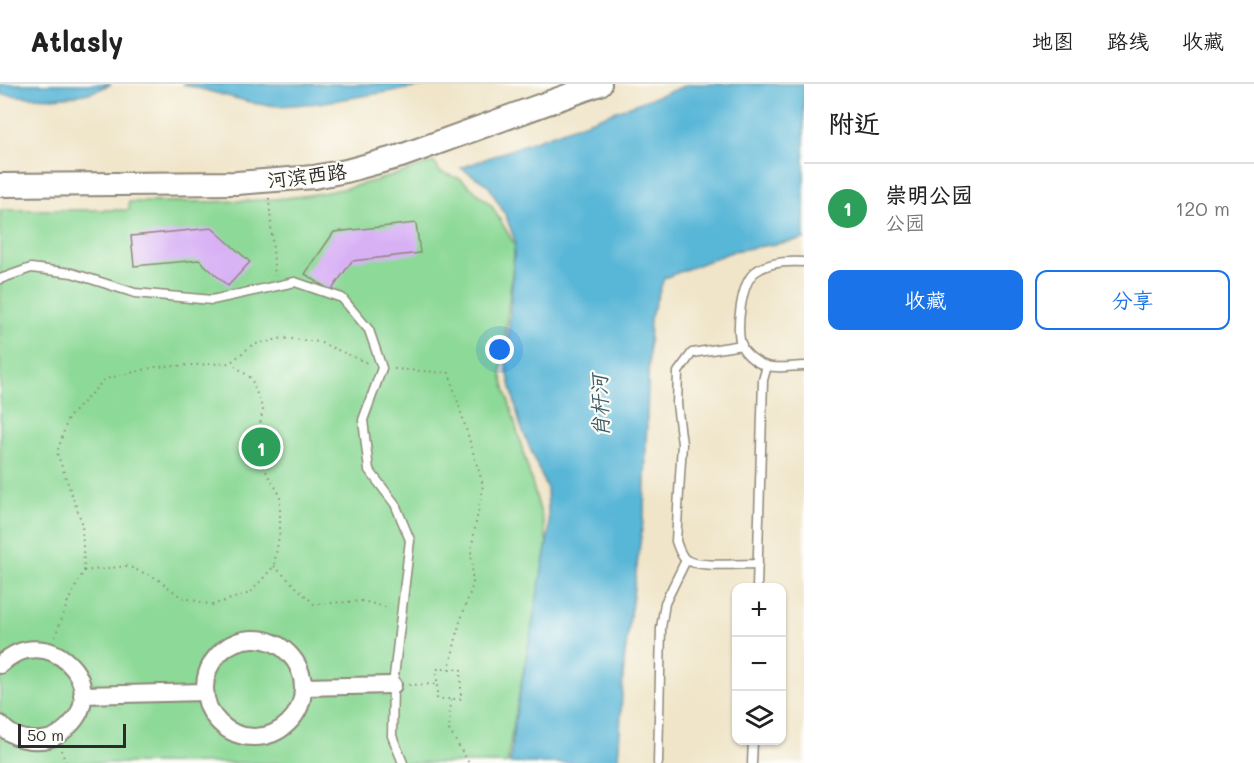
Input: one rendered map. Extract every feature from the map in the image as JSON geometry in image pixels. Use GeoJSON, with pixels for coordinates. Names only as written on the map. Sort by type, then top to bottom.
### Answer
{"type":"FeatureCollection","features":[{"type":"Feature","properties":{"kind":"street","name":"河滨西路"},"geometry":{"type":"LineString","coordinates":[[0,170],[241,168],[311,164],[345,158],[394,144],[560,84]]}},
{"type":"Feature","properties":{"kind":"street","name":"河滨西路"},"geometry":{"type":"LineString","coordinates":[[0,185],[237,183],[325,175],[401,156],[600,84]]}},
{"type":"Feature","properties":{"kind":"street"},"geometry":{"type":"LineString","coordinates":[[245,640],[262,640],[278,645],[291,656],[300,670],[303,687],[300,704],[292,718],[280,729],[266,735],[251,737],[236,734],[222,726],[212,714],[205,692],[208,669],[216,656],[229,645],[245,640]]}},
{"type":"Feature","properties":{"kind":"street"},"geometry":{"type":"LineString","coordinates":[[0,665],[8,657],[21,651],[36,648],[50,651],[63,657],[74,668],[80,681],[82,695],[80,710],[73,723],[62,734],[46,740],[30,741],[15,737],[0,724]]}},
{"type":"Feature","properties":{"kind":"street"},"geometry":{"type":"LineString","coordinates":[[303,687],[393,685]]}},
{"type":"Feature","properties":{"kind":"street"},"geometry":{"type":"LineString","coordinates":[[82,695],[205,692]]}},
{"type":"Feature","properties":{"kind":"lane"},"geometry":{"type":"LineString","coordinates":[[804,262],[772,264],[755,273],[745,286],[741,305],[740,336],[747,353],[767,366],[804,366]]}},
{"type":"Feature","properties":{"kind":"lane"},"geometry":{"type":"LineString","coordinates":[[0,279],[31,268],[72,273],[135,293],[212,300],[296,282],[342,298],[369,330],[382,368],[363,420],[369,470],[395,504],[410,540],[393,685],[392,736],[403,763]]}},
{"type":"Feature","properties":{"kind":"lane"},"geometry":{"type":"LineString","coordinates":[[742,345],[692,354],[678,372],[677,404],[681,444],[676,541],[686,560],[697,563],[758,564]]}},
{"type":"Feature","properties":{"kind":"lane"},"geometry":{"type":"LineString","coordinates":[[757,583],[763,380],[767,366]]}},
{"type":"Feature","properties":{"kind":"lane"},"geometry":{"type":"LineString","coordinates":[[658,763],[661,628],[665,603],[686,560]]}},
{"type":"Feature","properties":{"kind":"lane"},"geometry":{"type":"LineString","coordinates":[[752,763],[753,745]]}},
{"type":"Feature","properties":{"kind":"path"},"geometry":{"type":"LineString","coordinates":[[268,180],[276,285]]}},
{"type":"Feature","properties":{"kind":"path"},"geometry":{"type":"LineString","coordinates":[[50,651],[68,601],[84,571],[82,523],[57,453],[68,418],[105,379],[155,367],[230,363],[252,345],[283,338],[320,342],[382,368],[449,374],[483,485],[471,550],[473,584],[459,625],[449,669]]}},
{"type":"Feature","properties":{"kind":"path"},"geometry":{"type":"LineString","coordinates":[[84,571],[127,566],[156,578],[181,597],[212,605],[250,593],[274,566],[280,530],[280,495],[254,451],[263,410],[251,378],[230,363]]}},
{"type":"Feature","properties":{"kind":"path"},"geometry":{"type":"LineString","coordinates":[[274,566],[314,604],[363,601],[401,611]]}},
{"type":"Feature","properties":{"kind":"path"},"geometry":{"type":"LineString","coordinates":[[437,669],[449,669],[461,669],[461,699],[436,699],[437,669]]}},
{"type":"Feature","properties":{"kind":"path"},"geometry":{"type":"LineString","coordinates":[[393,685],[436,684]]}},
{"type":"Feature","properties":{"kind":"path"},"geometry":{"type":"LineString","coordinates":[[451,699],[449,730],[469,763]]}},
{"type":"Feature","properties":{"kind":"green space"},"geometry":{"type":"Polygon","coordinates":[[[434,162],[440,172],[461,179],[491,205],[515,245],[501,374],[543,521],[547,544],[508,763],[0,763],[0,210],[129,210],[129,202],[242,201],[287,198],[357,186],[434,162]]]}},
{"type":"Feature","properties":{"kind":"water"},"geometry":{"type":"Polygon","coordinates":[[[0,84],[111,84],[84,94],[57,98],[0,94],[0,84]]]}},
{"type":"Feature","properties":{"kind":"water"},"geometry":{"type":"Polygon","coordinates":[[[182,84],[437,84],[319,103],[279,106],[257,104],[182,84]]]}},
{"type":"Feature","properties":{"kind":"water","name":"肖杆河"},"geometry":{"type":"Polygon","coordinates":[[[690,84],[804,84],[804,239],[734,251],[664,278],[650,319],[644,514],[624,662],[618,763],[510,763],[514,725],[549,532],[547,489],[520,424],[506,367],[515,241],[506,216],[488,185],[461,168],[690,84]]]}},
{"type":"Feature","properties":{"kind":"building"},"geometry":{"type":"Polygon","coordinates":[[[416,223],[420,253],[352,261],[331,291],[305,274],[334,232],[416,223]]]}},
{"type":"Feature","properties":{"kind":"building"},"geometry":{"type":"Polygon","coordinates":[[[212,228],[250,262],[228,286],[199,260],[134,266],[131,236],[212,228]]]}},
{"type":"Feature","properties":{"kind":"place","name":"崇明公园"},"geometry":{"type":"Point","coordinates":[261,447]}}]}
